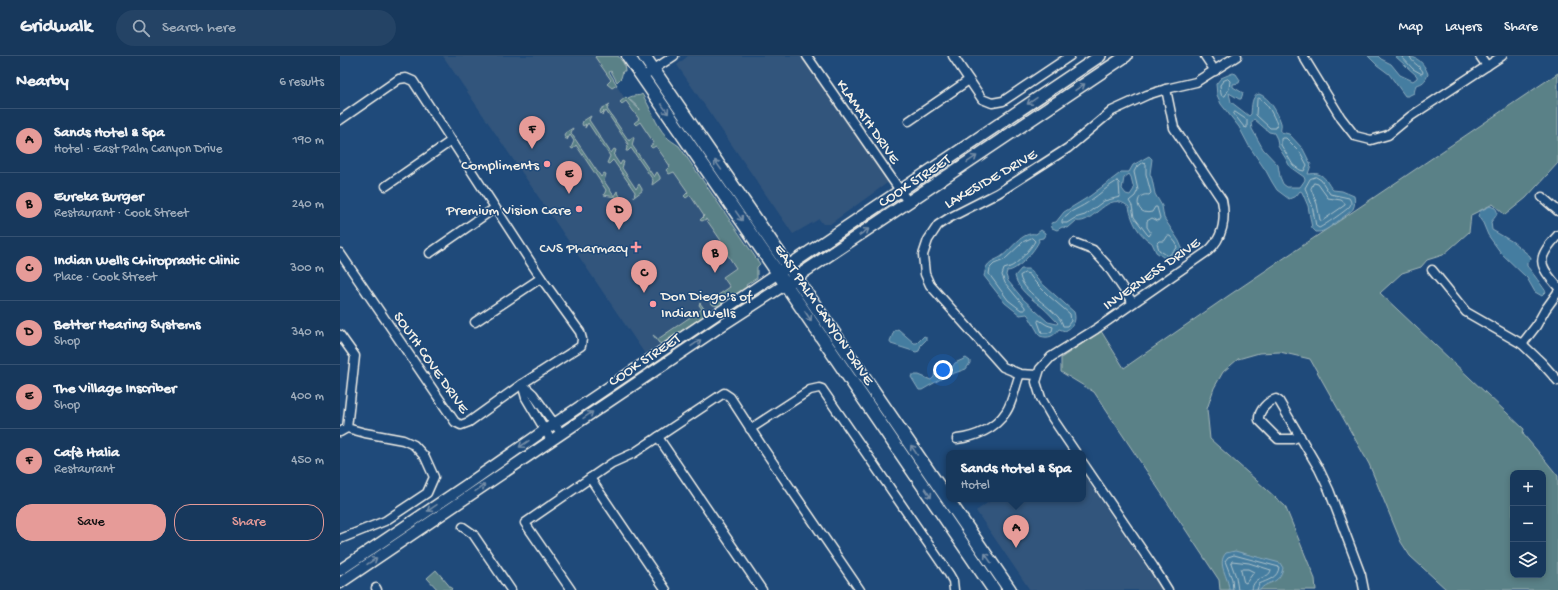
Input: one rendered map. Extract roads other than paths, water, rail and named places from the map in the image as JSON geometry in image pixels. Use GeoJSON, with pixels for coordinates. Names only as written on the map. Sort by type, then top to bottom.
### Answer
{"type":"FeatureCollection","features":[{"type":"Feature","properties":{"kind":"main road","name":"EAST PALM CANYON DRIVE"},"geometry":{"type":"LineString","coordinates":[[628,56],[786,284],[994,590]]}},
{"type":"Feature","properties":{"kind":"main road","name":"EAST PALM CANYON DRIVE"},"geometry":{"type":"LineString","coordinates":[[644,56],[946,496]]}},
{"type":"Feature","properties":{"kind":"main road","name":"COOK STREET"},"geometry":{"type":"LineString","coordinates":[[778,273],[1100,56]]}},
{"type":"Feature","properties":{"kind":"main road","name":"COOK STREET"},"geometry":{"type":"LineString","coordinates":[[786,284],[1126,56]]}},
{"type":"Feature","properties":{"kind":"main road","name":"EAST PALM CANYON DRIVE"},"geometry":{"type":"LineString","coordinates":[[950,502],[1010,590]]}},
{"type":"Feature","properties":{"kind":"street"},"geometry":{"type":"LineString","coordinates":[[642,77],[674,56]]}},
{"type":"Feature","properties":{"kind":"street","name":"KLAMATH DRIVE"},"geometry":{"type":"LineString","coordinates":[[807,56],[908,202]]}},
{"type":"Feature","properties":{"kind":"street"},"geometry":{"type":"LineString","coordinates":[[953,56],[982,99],[992,103],[1003,101],[1070,56]]}},
{"type":"Feature","properties":{"kind":"street"},"geometry":{"type":"LineString","coordinates":[[1205,56],[1215,71]]}},
{"type":"Feature","properties":{"kind":"street"},"geometry":{"type":"LineString","coordinates":[[1303,56],[1341,118],[1355,136],[1371,140],[1388,135],[1411,116],[1502,56]]}},
{"type":"Feature","properties":{"kind":"street"},"geometry":{"type":"LineString","coordinates":[[1480,56],[1487,66]]}},
{"type":"Feature","properties":{"kind":"street","name":"LAKESIDE DRIVE"},"geometry":{"type":"LineString","coordinates":[[1038,375],[1020,374],[1003,367],[930,285],[925,274],[923,255],[928,240],[938,225],[998,193],[1068,148],[1112,111],[1147,95],[1196,82],[1215,71],[1233,57]]}},
{"type":"Feature","properties":{"kind":"street"},"geometry":{"type":"LineString","coordinates":[[340,120],[398,79],[406,78],[412,81],[541,278],[580,332],[582,339],[581,346],[522,384],[533,394],[550,427],[551,440]]}},
{"type":"Feature","properties":{"kind":"street"},"geometry":{"type":"LineString","coordinates":[[909,121],[969,80]]}},
{"type":"Feature","properties":{"kind":"street","name":"INVERNESS DRIVE"},"geometry":{"type":"LineString","coordinates":[[1038,375],[1040,369],[1051,357],[1133,303],[1213,247],[1221,234],[1224,221],[1223,206],[1218,193],[1174,128],[1166,89]]}},
{"type":"Feature","properties":{"kind":"street"},"geometry":{"type":"LineString","coordinates":[[386,186],[451,141]]}},
{"type":"Feature","properties":{"kind":"street"},"geometry":{"type":"LineString","coordinates":[[1542,197],[1558,211]]}},
{"type":"Feature","properties":{"kind":"street"},"geometry":{"type":"LineString","coordinates":[[430,253],[495,208]]}},
{"type":"Feature","properties":{"kind":"street"},"geometry":{"type":"LineString","coordinates":[[1558,235],[1545,251],[1541,260],[1544,270],[1558,287]]}},
{"type":"Feature","properties":{"kind":"street"},"geometry":{"type":"LineString","coordinates":[[1075,243],[1093,250],[1107,265],[1133,303]]}},
{"type":"Feature","properties":{"kind":"street","name":"SOUTH COVE DRIVE"},"geometry":{"type":"LineString","coordinates":[[340,253],[455,422],[460,425],[469,422],[522,384]]}},
{"type":"Feature","properties":{"kind":"street"},"geometry":{"type":"LineString","coordinates":[[1432,270],[1466,312],[1522,344],[1558,381]]}},
{"type":"Feature","properties":{"kind":"street","name":"COOK STREET"},"geometry":{"type":"LineString","coordinates":[[340,570],[778,273]]}},
{"type":"Feature","properties":{"kind":"street"},"geometry":{"type":"LineString","coordinates":[[475,322],[541,278]]}},
{"type":"Feature","properties":{"kind":"street","name":"COOK STREET"},"geometry":{"type":"LineString","coordinates":[[340,583],[561,433],[786,284]]}},
{"type":"Feature","properties":{"kind":"street"},"geometry":{"type":"LineString","coordinates":[[1522,344],[1536,326],[1558,292]]}},
{"type":"Feature","properties":{"kind":"street"},"geometry":{"type":"LineString","coordinates":[[340,334],[355,356],[344,430],[403,440],[414,445],[425,457],[434,477],[427,493],[385,521],[340,538]]}},
{"type":"Feature","properties":{"kind":"street"},"geometry":{"type":"LineString","coordinates":[[957,439],[969,438],[989,429],[1001,418],[1006,411],[1020,374]]}},
{"type":"Feature","properties":{"kind":"street"},"geometry":{"type":"LineString","coordinates":[[1038,375],[1036,382],[1041,398],[1074,450]]}},
{"type":"Feature","properties":{"kind":"street"},"geometry":{"type":"LineString","coordinates":[[750,429],[810,390],[819,388],[822,389],[949,574],[953,582],[954,590]]}},
{"type":"Feature","properties":{"kind":"street"},"geometry":{"type":"LineString","coordinates":[[571,590],[525,523],[612,463],[634,453],[724,393],[730,397],[750,429],[860,590]]}},
{"type":"Feature","properties":{"kind":"street"},"geometry":{"type":"LineString","coordinates":[[1300,436],[1293,439],[1278,439],[1259,420],[1260,413],[1268,403],[1276,399],[1300,436],[1329,490],[1361,575],[1364,590]]}},
{"type":"Feature","properties":{"kind":"street"},"geometry":{"type":"LineString","coordinates":[[550,427],[561,433]]}},
{"type":"Feature","properties":{"kind":"street"},"geometry":{"type":"LineString","coordinates":[[658,437],[762,590]]}},
{"type":"Feature","properties":{"kind":"street"},"geometry":{"type":"LineString","coordinates":[[1086,467],[1168,590]]}},
{"type":"Feature","properties":{"kind":"street"},"geometry":{"type":"LineString","coordinates":[[590,478],[666,590]]}},
{"type":"Feature","properties":{"kind":"street"},"geometry":{"type":"LineString","coordinates":[[463,527],[473,534],[511,590]]}},
{"type":"Feature","properties":{"kind":"water"},"geometry":{"type":"Polygon","coordinates":[[[1368,56],[1378,56],[1391,64],[1400,75],[1413,81],[1417,78],[1417,76],[1395,56],[1415,58],[1419,60],[1428,74],[1424,82],[1416,85],[1414,93],[1405,96],[1389,74],[1368,56]]]}},
{"type":"Feature","properties":{"kind":"water"},"geometry":{"type":"Polygon","coordinates":[[[1233,73],[1236,74],[1240,80],[1239,83],[1233,84],[1233,87],[1243,93],[1241,99],[1239,99],[1229,93],[1231,102],[1249,116],[1251,114],[1252,102],[1256,95],[1259,94],[1266,98],[1278,115],[1281,123],[1281,132],[1289,134],[1303,149],[1311,165],[1308,174],[1321,175],[1325,178],[1333,190],[1342,191],[1354,196],[1355,201],[1352,210],[1324,231],[1316,232],[1312,228],[1308,206],[1302,192],[1300,191],[1296,196],[1289,199],[1277,190],[1249,146],[1239,127],[1221,104],[1217,95],[1216,84],[1221,78],[1233,73]],[[1254,119],[1251,123],[1252,129],[1263,149],[1278,165],[1283,184],[1287,187],[1300,187],[1305,180],[1304,177],[1290,167],[1278,146],[1274,133],[1269,132],[1254,119]]]}},
{"type":"Feature","properties":{"kind":"water"},"geometry":{"type":"Polygon","coordinates":[[[1149,156],[1152,159],[1150,174],[1155,194],[1162,206],[1164,218],[1182,248],[1179,253],[1167,260],[1156,252],[1152,243],[1139,232],[1136,227],[1129,207],[1121,202],[1108,204],[1089,218],[1083,221],[1076,221],[1068,228],[1062,227],[1057,230],[1052,228],[1051,223],[1056,222],[1064,212],[1090,196],[1121,172],[1129,172],[1133,165],[1149,156]],[[1129,174],[1124,178],[1122,189],[1126,194],[1130,195],[1134,189],[1129,174]]]}},
{"type":"Feature","properties":{"kind":"water"},"geometry":{"type":"Polygon","coordinates":[[[1490,206],[1495,208],[1497,212],[1491,222],[1492,230],[1513,242],[1530,256],[1531,259],[1527,263],[1527,266],[1546,292],[1542,296],[1535,292],[1527,278],[1501,253],[1488,235],[1478,216],[1480,211],[1490,206]]]}},
{"type":"Feature","properties":{"kind":"water"},"geometry":{"type":"Polygon","coordinates":[[[1041,230],[1045,233],[1043,238],[1038,239],[1039,241],[1037,245],[1021,264],[1016,268],[1007,271],[1006,275],[1008,281],[1023,299],[1048,322],[1058,323],[1019,286],[1015,276],[1021,269],[1029,269],[1032,271],[1037,279],[1074,312],[1075,321],[1070,328],[1065,331],[1059,329],[1049,337],[1040,336],[1028,315],[1020,315],[1005,303],[984,276],[986,267],[990,262],[1006,253],[1026,235],[1036,234],[1041,230]]]}},
{"type":"Feature","properties":{"kind":"water"},"geometry":{"type":"Polygon","coordinates":[[[898,329],[914,343],[917,343],[924,336],[926,337],[926,340],[921,345],[919,351],[916,352],[891,344],[890,341],[894,331],[898,329]]]}},
{"type":"Feature","properties":{"kind":"water"},"geometry":{"type":"Polygon","coordinates":[[[966,358],[970,361],[970,363],[966,369],[946,376],[922,390],[919,390],[911,377],[912,375],[919,375],[931,380],[934,377],[936,368],[941,366],[951,369],[955,363],[966,358]]]}},
{"type":"Feature","properties":{"kind":"water"},"geometry":{"type":"Polygon","coordinates":[[[1235,551],[1280,563],[1283,568],[1279,578],[1260,590],[1229,590],[1222,562],[1226,553],[1235,551]]]}},
{"type":"Feature","properties":{"kind":"place","name":"Cafè Italia"},"geometry":{"type":"Point","coordinates":[532,149]}},
{"type":"Feature","properties":{"kind":"place","name":"Compliments"},"geometry":{"type":"Point","coordinates":[547,164]}},
{"type":"Feature","properties":{"kind":"place","name":"The Village Inscriber"},"geometry":{"type":"Point","coordinates":[569,194]}},
{"type":"Feature","properties":{"kind":"place","name":"Premium Vision Care"},"geometry":{"type":"Point","coordinates":[579,209]}},
{"type":"Feature","properties":{"kind":"place","name":"Better Hearing Systems"},"geometry":{"type":"Point","coordinates":[619,230]}},
{"type":"Feature","properties":{"kind":"place","name":"CVS Pharmacy"},"geometry":{"type":"Point","coordinates":[636,247]}},
{"type":"Feature","properties":{"kind":"place","name":"Eureka Burger"},"geometry":{"type":"Point","coordinates":[715,273]}},
{"type":"Feature","properties":{"kind":"place","name":"Indian Wells Chiropractic Clinic"},"geometry":{"type":"Point","coordinates":[644,293]}},
{"type":"Feature","properties":{"kind":"place","name":"Don Diego's of Indian Wells"},"geometry":{"type":"Point","coordinates":[653,304]}},
{"type":"Feature","properties":{"kind":"place","name":"Sands Hotel & Spa"},"geometry":{"type":"Point","coordinates":[1016,548]}}]}
